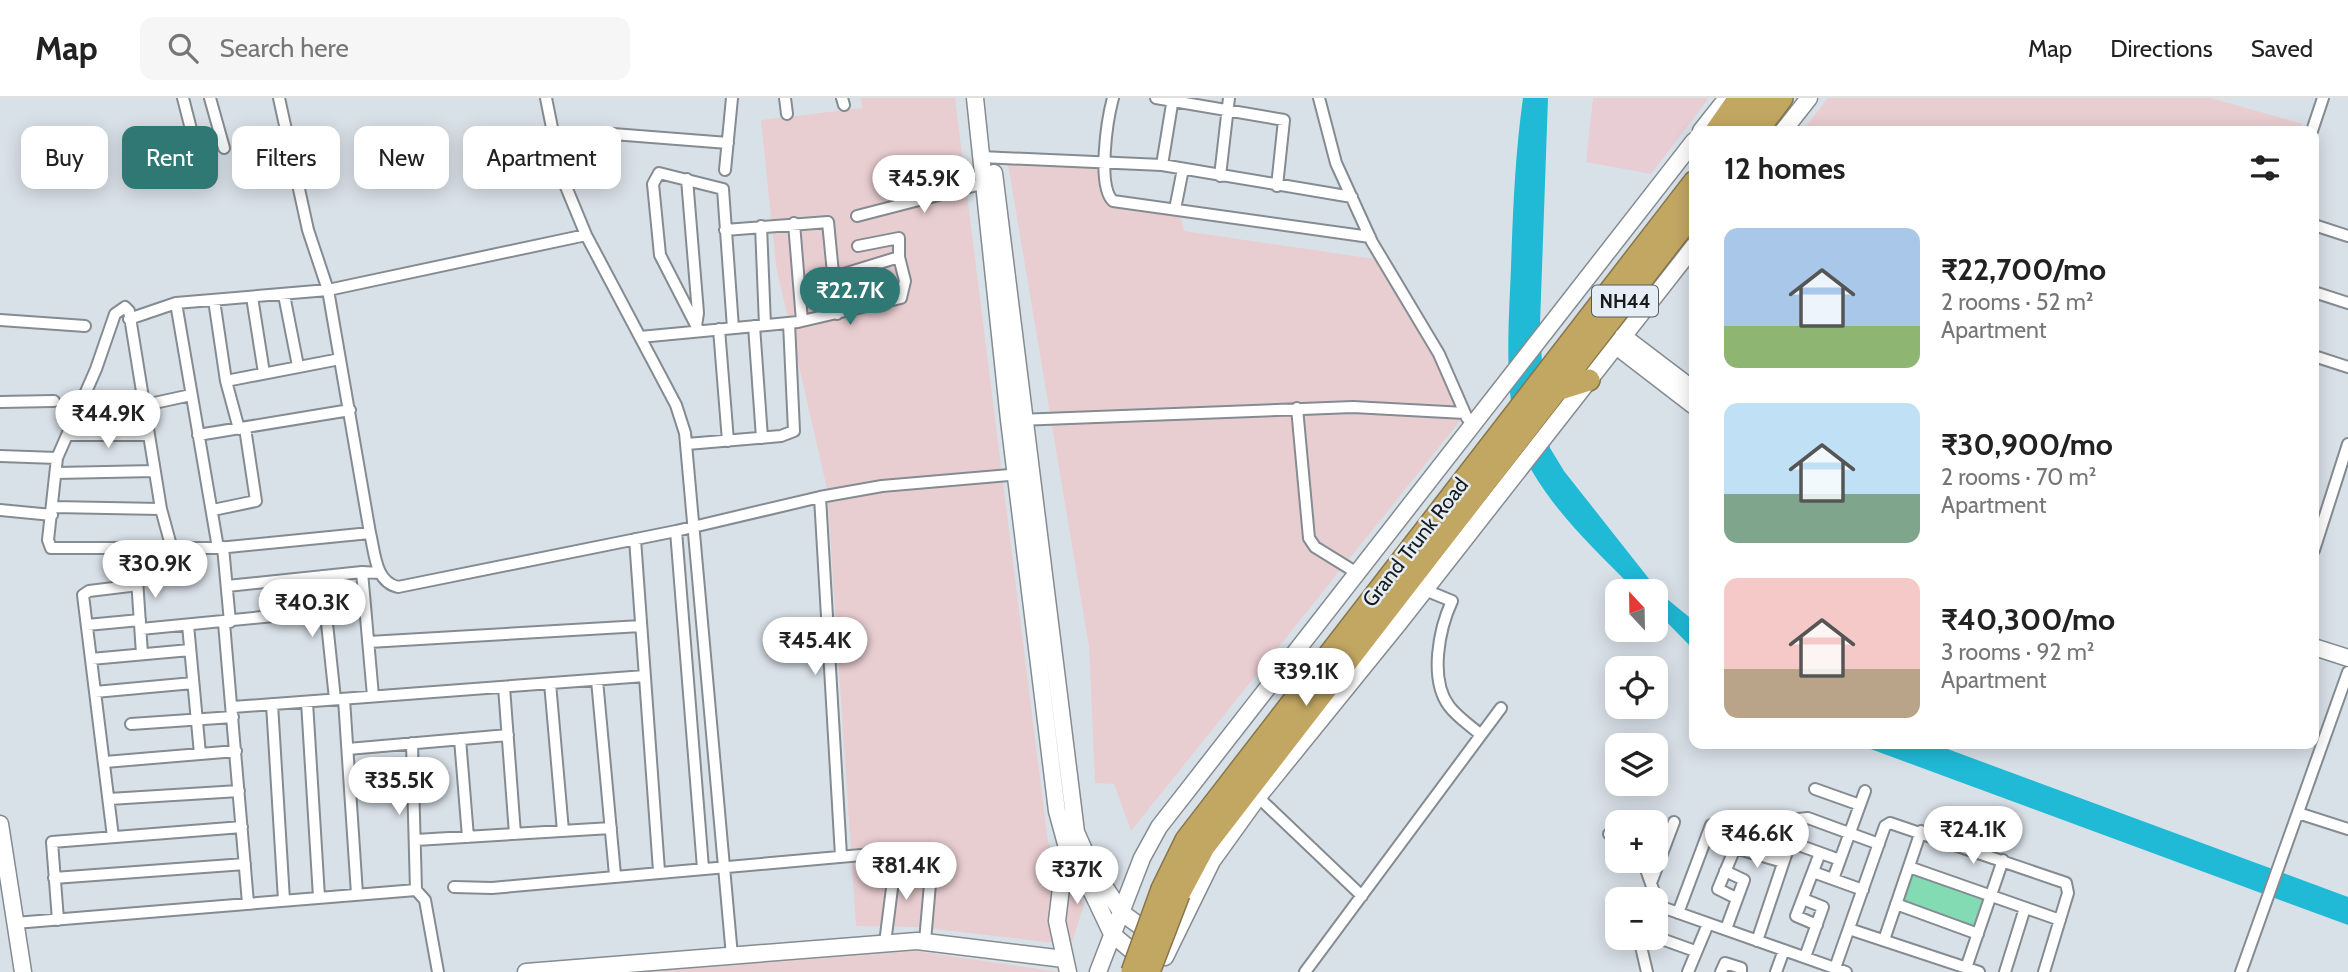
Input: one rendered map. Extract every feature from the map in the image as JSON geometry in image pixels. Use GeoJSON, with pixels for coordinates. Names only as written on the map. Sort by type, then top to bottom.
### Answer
{"type":"FeatureCollection","features":[{"type":"Feature","properties":{"kind":"highway"},"geometry":{"type":"LineString","coordinates":[[1720,126],[1740,98]]}},
{"type":"Feature","properties":{"kind":"highway"},"geometry":{"type":"LineString","coordinates":[[1739,126],[1773,100]]}},
{"type":"Feature","properties":{"kind":"highway"},"geometry":{"type":"LineString","coordinates":[[1760,126],[1773,100]]}},
{"type":"Feature","properties":{"kind":"highway","name":"Grand Trunk Road"},"geometry":{"type":"LineString","coordinates":[[1132,972],[1162,890],[1186,840],[1689,186]]}},
{"type":"Feature","properties":{"kind":"highway","name":"NH44"},"geometry":{"type":"LineString","coordinates":[[1557,390],[1689,218]]}},
{"type":"Feature","properties":{"kind":"highway"},"geometry":{"type":"LineString","coordinates":[[1557,390],[1589,380]]}},
{"type":"Feature","properties":{"kind":"highway","name":"Grand Trunk Road"},"geometry":{"type":"LineString","coordinates":[[1149,972],[1179,894],[1204,847],[1557,390]]}},
{"type":"Feature","properties":{"kind":"street"},"geometry":{"type":"LineString","coordinates":[[183,98],[190,126]]}},
{"type":"Feature","properties":{"kind":"street"},"geometry":{"type":"LineString","coordinates":[[209,98],[223,148]]}},
{"type":"Feature","properties":{"kind":"street"},"geometry":{"type":"LineString","coordinates":[[279,98],[308,230],[328,290],[370,533],[384,581],[398,587],[882,486],[1024,474]]}},
{"type":"Feature","properties":{"kind":"street"},"geometry":{"type":"LineString","coordinates":[[546,98],[551,126]]}},
{"type":"Feature","properties":{"kind":"street"},"geometry":{"type":"LineString","coordinates":[[725,170],[728,98]]}},
{"type":"Feature","properties":{"kind":"street"},"geometry":{"type":"LineString","coordinates":[[785,98],[787,114]]}},
{"type":"Feature","properties":{"kind":"street"},"geometry":{"type":"LineString","coordinates":[[975,98],[987,157],[985,183],[1049,686],[1057,811],[1066,848],[1112,934],[1158,972],[1212,862],[1258,797],[1425,590],[1689,252]]}},
{"type":"Feature","properties":{"kind":"street"},"geometry":{"type":"LineString","coordinates":[[984,98],[987,157],[1017,420]]}},
{"type":"Feature","properties":{"kind":"street"},"geometry":{"type":"LineString","coordinates":[[1113,98],[1103,171],[1105,187],[1113,201],[1370,237]]}},
{"type":"Feature","properties":{"kind":"street"},"geometry":{"type":"LineString","coordinates":[[1156,98],[1228,104],[1284,120],[1277,186]]}},
{"type":"Feature","properties":{"kind":"street"},"geometry":{"type":"LineString","coordinates":[[1319,98],[1336,163],[1370,237],[1439,354],[1468,420]]}},
{"type":"Feature","properties":{"kind":"street"},"geometry":{"type":"LineString","coordinates":[[1705,126],[1727,98]]}},
{"type":"Feature","properties":{"kind":"street"},"geometry":{"type":"LineString","coordinates":[[1787,126],[1810,98]]}},
{"type":"Feature","properties":{"kind":"street"},"geometry":{"type":"LineString","coordinates":[[2314,126],[2323,98]]}},
{"type":"Feature","properties":{"kind":"street"},"geometry":{"type":"LineString","coordinates":[[1162,166],[1172,100]]}},
{"type":"Feature","properties":{"kind":"street"},"geometry":{"type":"LineString","coordinates":[[1220,176],[1228,104]]}},
{"type":"Feature","properties":{"kind":"street"},"geometry":{"type":"LineString","coordinates":[[621,135],[728,143]]}},
{"type":"Feature","properties":{"kind":"street"},"geometry":{"type":"LineString","coordinates":[[1098,972],[1143,858],[1159,827],[1357,573],[1468,420],[1502,388],[1689,147]]}},
{"type":"Feature","properties":{"kind":"street"},"geometry":{"type":"LineString","coordinates":[[987,157],[1106,160],[1162,166],[1352,197]]}},
{"type":"Feature","properties":{"kind":"street"},"geometry":{"type":"LineString","coordinates":[[1175,209],[1183,169]]}},
{"type":"Feature","properties":{"kind":"street"},"geometry":{"type":"LineString","coordinates":[[697,329],[661,260],[653,184],[659,173],[723,188],[733,328]]}},
{"type":"Feature","properties":{"kind":"street"},"geometry":{"type":"LineString","coordinates":[[687,179],[697,329]]}},
{"type":"Feature","properties":{"kind":"street"},"geometry":{"type":"LineString","coordinates":[[856,216],[985,183]]}},
{"type":"Feature","properties":{"kind":"street"},"geometry":{"type":"LineString","coordinates":[[567,189],[586,235],[676,404],[687,444],[732,956]]}},
{"type":"Feature","properties":{"kind":"street"},"geometry":{"type":"LineString","coordinates":[[725,230],[828,222],[836,314]]}},
{"type":"Feature","properties":{"kind":"street"},"geometry":{"type":"LineString","coordinates":[[794,223],[802,321]]}},
{"type":"Feature","properties":{"kind":"street"},"geometry":{"type":"LineString","coordinates":[[761,226],[762,438]]}},
{"type":"Feature","properties":{"kind":"street"},"geometry":{"type":"LineString","coordinates":[[2319,226],[2348,234]]}},
{"type":"Feature","properties":{"kind":"street"},"geometry":{"type":"LineString","coordinates":[[129,319],[176,303],[328,290],[586,235]]}},
{"type":"Feature","properties":{"kind":"street"},"geometry":{"type":"LineString","coordinates":[[640,337],[697,329],[789,323],[901,298],[905,282],[899,257],[899,238],[858,246]]}},
{"type":"Feature","properties":{"kind":"street"},"geometry":{"type":"LineString","coordinates":[[834,277],[899,257]]}},
{"type":"Feature","properties":{"kind":"street"},"geometry":{"type":"LineString","coordinates":[[2319,294],[2348,303]]}},
{"type":"Feature","properties":{"kind":"street"},"geometry":{"type":"LineString","coordinates":[[284,295],[298,366]]}},
{"type":"Feature","properties":{"kind":"street"},"geometry":{"type":"LineString","coordinates":[[252,297],[264,373]]}},
{"type":"Feature","properties":{"kind":"street"},"geometry":{"type":"LineString","coordinates":[[212,510],[256,501],[242,428],[226,381],[214,300]]}},
{"type":"Feature","properties":{"kind":"street"},"geometry":{"type":"LineString","coordinates":[[176,303],[227,586],[227,622],[248,904]]}},
{"type":"Feature","properties":{"kind":"street"},"geometry":{"type":"LineString","coordinates":[[172,549],[161,509],[128,308],[125,306],[115,314],[57,458],[48,540],[52,549],[172,549],[221,548],[370,533]]}},
{"type":"Feature","properties":{"kind":"street"},"geometry":{"type":"LineString","coordinates":[[0,320],[85,326]]}},
{"type":"Feature","properties":{"kind":"street"},"geometry":{"type":"LineString","coordinates":[[687,444],[790,434],[796,428],[789,323]]}},
{"type":"Feature","properties":{"kind":"street"},"geometry":{"type":"LineString","coordinates":[[719,329],[728,441]]}},
{"type":"Feature","properties":{"kind":"street"},"geometry":{"type":"LineString","coordinates":[[1620,341],[1689,387]]}},
{"type":"Feature","properties":{"kind":"street"},"geometry":{"type":"LineString","coordinates":[[1620,341],[1689,402]]}},
{"type":"Feature","properties":{"kind":"street"},"geometry":{"type":"LineString","coordinates":[[2319,358],[2348,367]]}},
{"type":"Feature","properties":{"kind":"street"},"geometry":{"type":"LineString","coordinates":[[226,381],[340,359]]}},
{"type":"Feature","properties":{"kind":"street"},"geometry":{"type":"LineString","coordinates":[[145,405],[191,395]]}},
{"type":"Feature","properties":{"kind":"street"},"geometry":{"type":"LineString","coordinates":[[0,402],[54,401]]}},
{"type":"Feature","properties":{"kind":"street"},"geometry":{"type":"LineString","coordinates":[[1017,420],[1353,407],[1468,420]]}},
{"type":"Feature","properties":{"kind":"street"},"geometry":{"type":"LineString","coordinates":[[1297,408],[1310,538],[1315,547],[1357,573]]}},
{"type":"Feature","properties":{"kind":"street"},"geometry":{"type":"LineString","coordinates":[[198,435],[349,410]]}},
{"type":"Feature","properties":{"kind":"street"},"geometry":{"type":"LineString","coordinates":[[68,435],[148,435]]}},
{"type":"Feature","properties":{"kind":"street"},"geometry":{"type":"LineString","coordinates":[[2319,518],[2348,444]]}},
{"type":"Feature","properties":{"kind":"street"},"geometry":{"type":"LineString","coordinates":[[0,456],[57,458]]}},
{"type":"Feature","properties":{"kind":"street"},"geometry":{"type":"LineString","coordinates":[[56,473],[155,471]]}},
{"type":"Feature","properties":{"kind":"street"},"geometry":{"type":"LineString","coordinates":[[820,497],[841,856]]}},
{"type":"Feature","properties":{"kind":"street"},"geometry":{"type":"LineString","coordinates":[[0,510],[161,509]]}},
{"type":"Feature","properties":{"kind":"street"},"geometry":{"type":"LineString","coordinates":[[676,531],[703,867]]}},
{"type":"Feature","properties":{"kind":"street"},"geometry":{"type":"LineString","coordinates":[[635,539],[659,871]]}},
{"type":"Feature","properties":{"kind":"street"},"geometry":{"type":"LineString","coordinates":[[135,549],[142,654]]}},
{"type":"Feature","properties":{"kind":"street"},"geometry":{"type":"LineString","coordinates":[[227,586],[362,572],[380,573]]}},
{"type":"Feature","properties":{"kind":"street"},"geometry":{"type":"LineString","coordinates":[[362,572],[373,696]]}},
{"type":"Feature","properties":{"kind":"street"},"geometry":{"type":"LineString","coordinates":[[322,576],[324,611],[348,749],[357,894]]}},
{"type":"Feature","properties":{"kind":"street"},"geometry":{"type":"LineString","coordinates":[[113,837],[83,598],[85,592],[138,585]]}},
{"type":"Feature","properties":{"kind":"street"},"geometry":{"type":"LineString","coordinates":[[1425,590],[1452,601],[1443,621],[1439,666],[1441,692],[1450,707],[1482,735]]}},
{"type":"Feature","properties":{"kind":"street"},"geometry":{"type":"LineString","coordinates":[[87,625],[188,625],[324,611]]}},
{"type":"Feature","properties":{"kind":"street"},"geometry":{"type":"LineString","coordinates":[[188,625],[200,754]]}},
{"type":"Feature","properties":{"kind":"street"},"geometry":{"type":"LineString","coordinates":[[369,642],[641,626]]}},
{"type":"Feature","properties":{"kind":"street"},"geometry":{"type":"LineString","coordinates":[[2319,649],[2348,658]]}},
{"type":"Feature","properties":{"kind":"street"},"geometry":{"type":"LineString","coordinates":[[91,659],[190,650]]}},
{"type":"Feature","properties":{"kind":"street"},"geometry":{"type":"LineString","coordinates":[[2241,972],[2348,670],[2319,661]]}},
{"type":"Feature","properties":{"kind":"street"},"geometry":{"type":"LineString","coordinates":[[131,724],[195,719],[272,704],[645,676]]}},
{"type":"Feature","properties":{"kind":"street"},"geometry":{"type":"LineString","coordinates":[[597,680],[615,874]]}},
{"type":"Feature","properties":{"kind":"street"},"geometry":{"type":"LineString","coordinates":[[95,692],[193,683]]}},
{"type":"Feature","properties":{"kind":"street"},"geometry":{"type":"LineString","coordinates":[[550,683],[563,831]]}},
{"type":"Feature","properties":{"kind":"street"},"geometry":{"type":"LineString","coordinates":[[1049,686],[1077,835],[1091,866],[1122,913],[1169,948]]}},
{"type":"Feature","properties":{"kind":"street"},"geometry":{"type":"LineString","coordinates":[[504,687],[515,834]]}},
{"type":"Feature","properties":{"kind":"street"},"geometry":{"type":"LineString","coordinates":[[307,702],[320,897]]}},
{"type":"Feature","properties":{"kind":"street"},"geometry":{"type":"LineString","coordinates":[[272,704],[284,900]]}},
{"type":"Feature","properties":{"kind":"street"},"geometry":{"type":"LineString","coordinates":[[1305,972],[1501,708]]}},
{"type":"Feature","properties":{"kind":"street"},"geometry":{"type":"LineString","coordinates":[[348,749],[508,735]]}},
{"type":"Feature","properties":{"kind":"street"},"geometry":{"type":"LineString","coordinates":[[460,739],[468,837]]}},
{"type":"Feature","properties":{"kind":"street"},"geometry":{"type":"LineString","coordinates":[[412,743],[416,890],[425,900],[438,972]]}},
{"type":"Feature","properties":{"kind":"street"},"geometry":{"type":"LineString","coordinates":[[105,762],[236,751]]}},
{"type":"Feature","properties":{"kind":"street"},"geometry":{"type":"LineString","coordinates":[[1815,789],[1860,805]]}},
{"type":"Feature","properties":{"kind":"street"},"geometry":{"type":"LineString","coordinates":[[109,799],[239,791]]}},
{"type":"Feature","properties":{"kind":"street"},"geometry":{"type":"LineString","coordinates":[[1833,879],[1865,791]]}},
{"type":"Feature","properties":{"kind":"street"},"geometry":{"type":"LineString","coordinates":[[1258,797],[1362,896]]}},
{"type":"Feature","properties":{"kind":"street"},"geometry":{"type":"LineString","coordinates":[[2298,813],[2348,829]]}},
{"type":"Feature","properties":{"kind":"street"},"geometry":{"type":"LineString","coordinates":[[1757,941],[1796,822],[1802,817],[1879,844]]}},
{"type":"Feature","properties":{"kind":"street"},"geometry":{"type":"LineString","coordinates":[[1754,852],[1765,820]]}},
{"type":"Feature","properties":{"kind":"street"},"geometry":{"type":"LineString","coordinates":[[1668,829],[1674,822]]}},
{"type":"Feature","properties":{"kind":"street"},"geometry":{"type":"LineString","coordinates":[[0,824],[23,972]]}},
{"type":"Feature","properties":{"kind":"street"},"geometry":{"type":"LineString","coordinates":[[1678,913],[1711,824]]}},
{"type":"Feature","properties":{"kind":"street"},"geometry":{"type":"LineString","coordinates":[[1668,910],[1840,970],[1849,929],[1887,824],[1922,831],[2066,883],[2069,891],[2044,972]]}},
{"type":"Feature","properties":{"kind":"street"},"geometry":{"type":"LineString","coordinates":[[58,920],[51,842],[242,827]]}},
{"type":"Feature","properties":{"kind":"street"},"geometry":{"type":"LineString","coordinates":[[416,840],[611,828]]}},
{"type":"Feature","properties":{"kind":"street"},"geometry":{"type":"LineString","coordinates":[[1884,940],[1922,831]]}},
{"type":"Feature","properties":{"kind":"street"},"geometry":{"type":"LineString","coordinates":[[526,972],[925,941],[1066,966],[1057,921],[1066,848],[1077,835]]}},
{"type":"Feature","properties":{"kind":"street"},"geometry":{"type":"LineString","coordinates":[[1790,842],[1840,860]]}},
{"type":"Feature","properties":{"kind":"street"},"geometry":{"type":"LineString","coordinates":[[1736,898],[1718,890],[1736,848],[1783,862]]}},
{"type":"Feature","properties":{"kind":"street"},"geometry":{"type":"LineString","coordinates":[[454,887],[492,888],[615,874],[884,853],[896,857],[930,884],[925,941]]}},
{"type":"Feature","properties":{"kind":"street"},"geometry":{"type":"LineString","coordinates":[[1816,925],[1797,918],[1820,853]]}},
{"type":"Feature","properties":{"kind":"street"},"geometry":{"type":"LineString","coordinates":[[885,943],[896,857]]}},
{"type":"Feature","properties":{"kind":"street"},"geometry":{"type":"LineString","coordinates":[[1966,968],[2003,860]]}},
{"type":"Feature","properties":{"kind":"street"},"geometry":{"type":"LineString","coordinates":[[54,878],[245,864]]}},
{"type":"Feature","properties":{"kind":"street"},"geometry":{"type":"LineString","coordinates":[[1909,867],[2060,920]]}},
{"type":"Feature","properties":{"kind":"street"},"geometry":{"type":"LineString","coordinates":[[1725,870],[1744,879],[1726,929]]}},
{"type":"Feature","properties":{"kind":"street"},"geometry":{"type":"LineString","coordinates":[[1813,872],[1863,890]]}},
{"type":"Feature","properties":{"kind":"street"},"geometry":{"type":"LineString","coordinates":[[1647,873],[1652,887]]}},
{"type":"Feature","properties":{"kind":"street"},"geometry":{"type":"LineString","coordinates":[[1651,883],[1653,873]]}},
{"type":"Feature","properties":{"kind":"street"},"geometry":{"type":"LineString","coordinates":[[15,923],[416,890]]}},
{"type":"Feature","properties":{"kind":"street"},"geometry":{"type":"LineString","coordinates":[[1803,899],[1823,905],[1805,957]]}},
{"type":"Feature","properties":{"kind":"street"},"geometry":{"type":"LineString","coordinates":[[1896,904],[1978,934]]}},
{"type":"Feature","properties":{"kind":"street"},"geometry":{"type":"LineString","coordinates":[[2004,972],[2025,908]]}},
{"type":"Feature","properties":{"kind":"street"},"geometry":{"type":"LineString","coordinates":[[1688,972],[1708,924]]}},
{"type":"Feature","properties":{"kind":"street"},"geometry":{"type":"LineString","coordinates":[[1849,929],[1979,972]]}},
{"type":"Feature","properties":{"kind":"street"},"geometry":{"type":"LineString","coordinates":[[1668,941],[1696,951]]}},
{"type":"Feature","properties":{"kind":"street"},"geometry":{"type":"LineString","coordinates":[[1642,950],[1647,972]]}},
{"type":"Feature","properties":{"kind":"street"},"geometry":{"type":"LineString","coordinates":[[1776,972],[1784,950]]}},
{"type":"Feature","properties":{"kind":"street"},"geometry":{"type":"LineString","coordinates":[[1720,972],[1725,963],[1741,968],[1741,972]]}},
{"type":"Feature","properties":{"kind":"shaded area"},"geometry":{"type":"Polygon","coordinates":[[[861,98],[955,98],[1048,842],[1084,905],[1071,945],[918,927],[856,926],[827,489],[776,266],[761,120],[862,108],[861,98]]]}},
{"type":"Feature","properties":{"kind":"shaded area"},"geometry":{"type":"Polygon","coordinates":[[[1593,98],[1709,98],[1651,174],[1586,162],[1593,98]]]}},
{"type":"Feature","properties":{"kind":"shaded area"},"geometry":{"type":"Polygon","coordinates":[[[1828,98],[2211,98],[2303,124],[2302,126],[1806,126],[1828,98]]]}},
{"type":"Feature","properties":{"kind":"shaded area"},"geometry":{"type":"Polygon","coordinates":[[[1095,163],[1110,206],[1179,212],[1184,231],[1375,259],[1439,364],[1460,421],[1131,831],[1114,784],[1095,783],[1089,647],[1008,164],[1095,163]]]}},
{"type":"Feature","properties":{"kind":"shaded area"},"geometry":{"type":"Polygon","coordinates":[[[916,951],[1060,972],[644,972],[916,951]]]}},
{"type":"Feature","properties":{"kind":"green space"},"geometry":{"type":"Polygon","coordinates":[[[1912,873],[1985,899],[1975,928],[1902,902],[1912,873]]]}},
{"type":"Feature","properties":{"kind":"water"},"geometry":{"type":"Polygon","coordinates":[[[1523,98],[1548,98],[1540,324],[1545,424],[1550,448],[1564,471],[1649,579],[1624,579],[1594,549],[1542,488],[1522,449],[1511,399],[1508,344],[1515,182],[1523,98]]]}},
{"type":"Feature","properties":{"kind":"water"},"geometry":{"type":"Polygon","coordinates":[[[1668,600],[1689,617],[1689,645],[1668,623],[1668,600]]]}},
{"type":"Feature","properties":{"kind":"water"},"geometry":{"type":"Polygon","coordinates":[[[1871,749],[1948,749],[2348,897],[2348,925],[1871,749]]]}}]}
